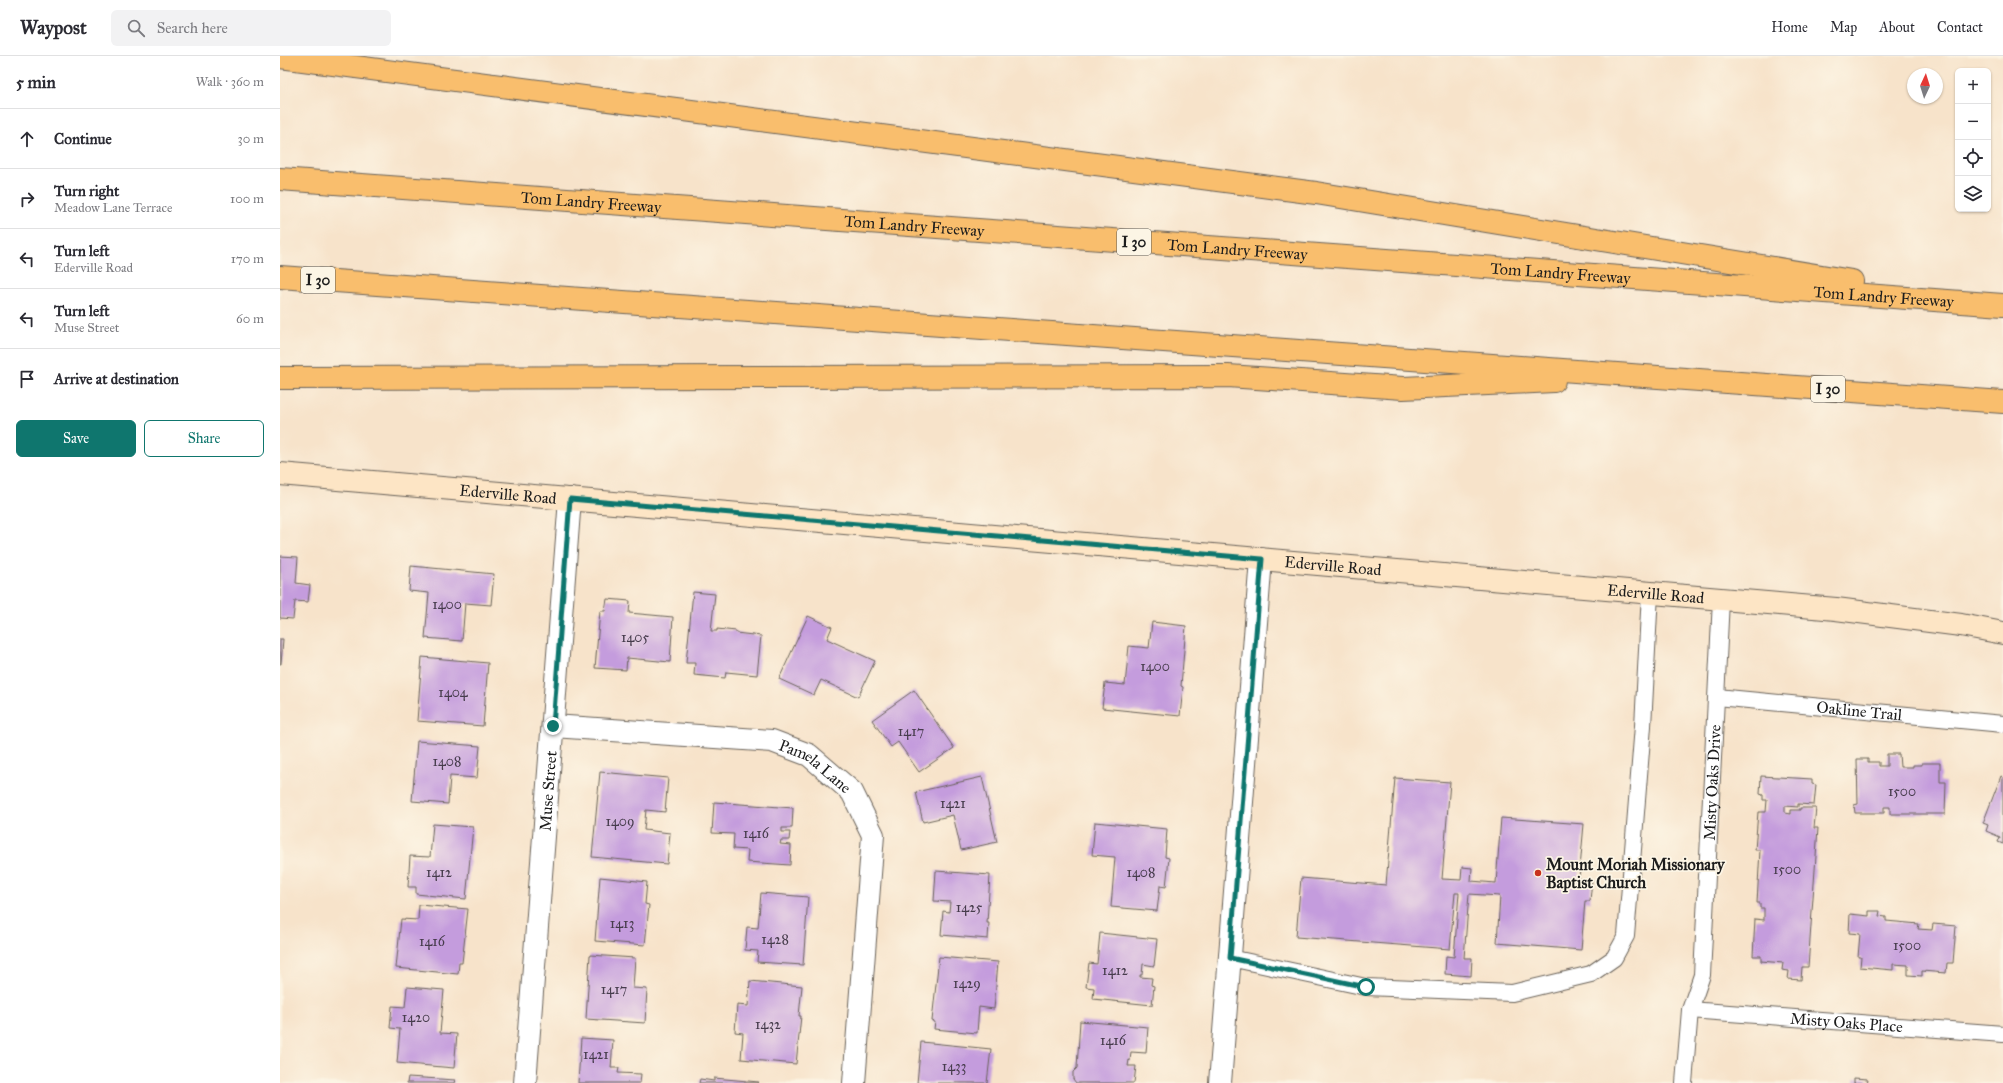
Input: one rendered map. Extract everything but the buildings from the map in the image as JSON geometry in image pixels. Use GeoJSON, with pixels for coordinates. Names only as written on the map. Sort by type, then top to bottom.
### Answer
{"type":"FeatureCollection","features":[{"type":"Feature","properties":{"kind":"highway"},"geometry":{"type":"LineString","coordinates":[[280,57],[1316,193],[1996,305]]}},
{"type":"Feature","properties":{"kind":"highway","name":"Tom Landry Freeway"},"geometry":{"type":"LineString","coordinates":[[280,179],[1996,305]]}},
{"type":"Feature","properties":{"kind":"highway","name":"I 30"},"geometry":{"type":"LineString","coordinates":[[280,277],[2003,402]]}},
{"type":"Feature","properties":{"kind":"highway"},"geometry":{"type":"LineString","coordinates":[[280,378],[1228,376],[1403,388],[1653,376]]}},
{"type":"Feature","properties":{"kind":"street","name":"Ederville Road"},"geometry":{"type":"LineString","coordinates":[[280,474],[1836,610],[1962,625],[2003,633]]}},
{"type":"Feature","properties":{"kind":"street","name":"Muse Street"},"geometry":{"type":"LineString","coordinates":[[525,1083],[570,499]]}},
{"type":"Feature","properties":{"kind":"street"},"geometry":{"type":"LineString","coordinates":[[1220,1083],[1262,559]]}},
{"type":"Feature","properties":{"kind":"street","name":"Pamela Lane"},"geometry":{"type":"LineString","coordinates":[[553,726],[772,741],[809,755],[852,792],[873,835],[854,1083]]}},
{"type":"Feature","properties":{"kind":"lane"},"geometry":{"type":"LineString","coordinates":[[1230,958],[1366,987],[1512,993],[1591,974],[1614,958],[1626,936],[1643,726],[1650,593]]}},
{"type":"Feature","properties":{"kind":"lane","name":"Misty Oaks Drive"},"geometry":{"type":"LineString","coordinates":[[1684,1083],[1690,1010],[1702,975],[1721,600]]}},
{"type":"Feature","properties":{"kind":"lane","name":"Oakline Trail"},"geometry":{"type":"LineString","coordinates":[[1717,697],[2003,724]]}},
{"type":"Feature","properties":{"kind":"lane","name":"Misty Oaks Place"},"geometry":{"type":"LineString","coordinates":[[1690,1010],[2003,1034]]}},
{"type":"Feature","properties":{"kind":"place","name":"Mount Moriah Missionary Baptist Church"},"geometry":{"type":"Point","coordinates":[1538,873]}},
{"type":"Feature","properties":{"kind":"route"},"geometry":{"type":"LineString","coordinates":[[553,726],[570,499],[1262,559],[1230,958],[1366,987]]}}]}
